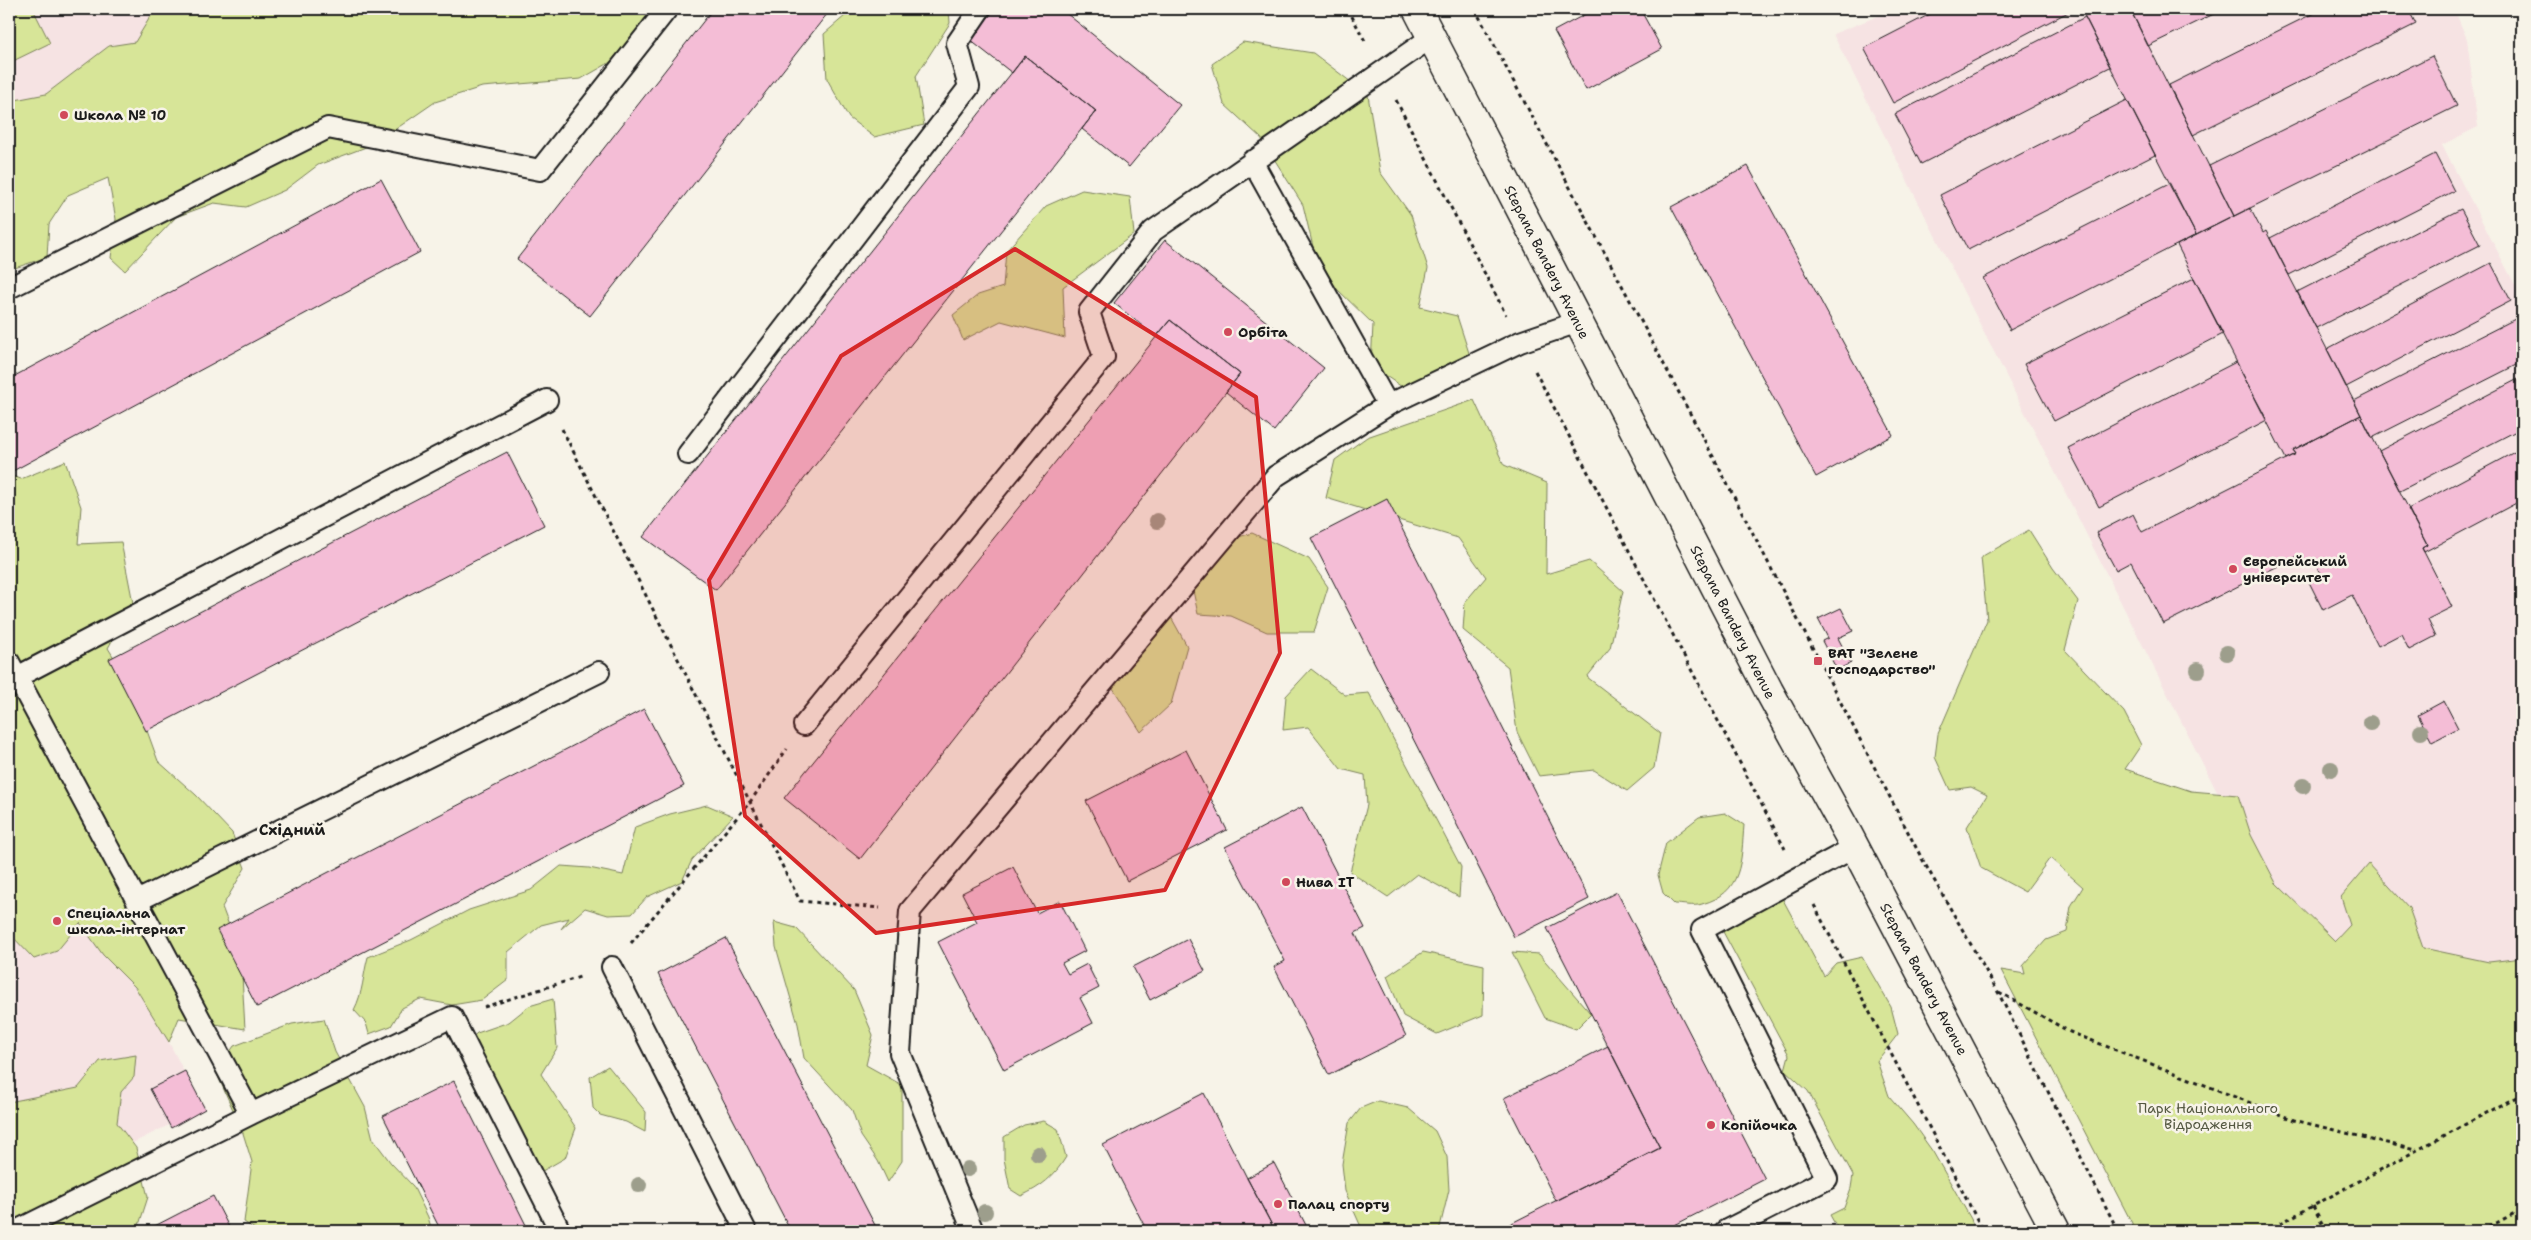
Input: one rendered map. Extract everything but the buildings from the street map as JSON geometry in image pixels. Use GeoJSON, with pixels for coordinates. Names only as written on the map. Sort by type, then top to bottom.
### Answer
{"type":"FeatureCollection","features":[{"type":"Feature","properties":{"kind":"main road","name":"Stepana Bandery Avenue"},"geometry":{"type":"LineString","coordinates":[[1417,9],[1769,691],[1854,847],[2056,1231]]}},
{"type":"Feature","properties":{"kind":"lane"},"geometry":{"type":"LineString","coordinates":[[9,288],[328,128],[540,170],[667,9]]}},
{"type":"Feature","properties":{"kind":"lane"},"geometry":{"type":"LineString","coordinates":[[688,454],[969,87],[958,43],[980,9]]}},
{"type":"Feature","properties":{"kind":"lane"},"geometry":{"type":"LineString","coordinates":[[804,725],[1104,356],[1089,312],[1153,231],[1432,37]]}},
{"type":"Feature","properties":{"kind":"lane"},"geometry":{"type":"LineString","coordinates":[[1252,161],[1388,406]]}},
{"type":"Feature","properties":{"kind":"lane"},"geometry":{"type":"LineString","coordinates":[[973,1231],[900,1053],[910,911],[1276,476],[1388,406],[1520,342],[1578,322]]}},
{"type":"Feature","properties":{"kind":"lane"},"geometry":{"type":"LineString","coordinates":[[250,1114],[13,669],[547,400]]}},
{"type":"Feature","properties":{"kind":"lane"},"geometry":{"type":"LineString","coordinates":[[137,901],[599,672]]}},
{"type":"Feature","properties":{"kind":"lane"},"geometry":{"type":"LineString","coordinates":[[1725,1231],[1827,1179],[1702,930],[1854,847]]}},
{"type":"Feature","properties":{"kind":"lane"},"geometry":{"type":"LineString","coordinates":[[612,967],[746,1231]]}},
{"type":"Feature","properties":{"kind":"lane"},"geometry":{"type":"LineString","coordinates":[[16,1231],[250,1114],[452,1017],[560,1231]]}},
{"type":"Feature","properties":{"kind":"path"},"geometry":{"type":"LineString","coordinates":[[1348,9],[1983,1231]]}},
{"type":"Feature","properties":{"kind":"path"},"geometry":{"type":"LineString","coordinates":[[1475,9],[1718,466],[1921,857],[1998,992],[2118,1231]]}},
{"type":"Feature","properties":{"kind":"path"},"geometry":{"type":"LineString","coordinates":[[547,400],[800,901],[910,911]]}},
{"type":"Feature","properties":{"kind":"path"},"geometry":{"type":"LineString","coordinates":[[452,1017],[612,967],[750,802],[804,725]]}},
{"type":"Feature","properties":{"kind":"path"},"geometry":{"type":"LineString","coordinates":[[1998,992],[2070,1032],[2294,1120],[2415,1150]]}},
{"type":"Feature","properties":{"kind":"path"},"geometry":{"type":"LineString","coordinates":[[2266,1231],[2522,1094]]}},
{"type":"Feature","properties":{"kind":"path"},"geometry":{"type":"LineString","coordinates":[[2313,1206],[2326,1231]]}},
{"type":"Feature","properties":{"kind":"path"},"geometry":{"type":"LineString","coordinates":[[2482,1231],[2522,1209]]}},
{"type":"Feature","properties":{"kind":"highlighted area"},"geometry":{"type":"Polygon","coordinates":[[[1015,249],[1256,397],[1280,653],[1165,890],[876,933],[745,816],[709,580],[841,356],[1015,249]]]}},
{"type":"Feature","properties":{"kind":"shaded area","name":"Школа № 10"},"geometry":{"type":"Polygon","coordinates":[[[9,9],[203,9],[9,172],[9,9]]]}},
{"type":"Feature","properties":{"kind":"shaded area"},"geometry":{"type":"Polygon","coordinates":[[[1896,9],[2454,9],[2467,39],[2478,127],[2442,145],[2522,298],[2522,1013],[2366,1086],[1833,34],[1896,9]]]}},
{"type":"Feature","properties":{"kind":"shaded area","name":"Спеціальна школа-інтернат"},"geometry":{"type":"Polygon","coordinates":[[[9,734],[203,1108],[9,1205],[9,734]]]}},
{"type":"Feature","properties":{"kind":"green space"},"geometry":{"type":"Polygon","coordinates":[[[9,9],[33,9],[50,43],[9,63],[9,9]]]}},
{"type":"Feature","properties":{"kind":"green space"},"geometry":{"type":"Polygon","coordinates":[[[155,9],[688,9],[658,10],[609,63],[581,79],[482,87],[435,102],[374,144],[318,165],[285,190],[246,207],[214,203],[176,217],[125,271],[111,258],[116,219],[108,178],[68,195],[49,224],[47,257],[9,270],[9,111],[15,100],[46,94],[109,46],[135,42],[155,9]]]}},
{"type":"Feature","properties":{"kind":"green space"},"geometry":{"type":"Polygon","coordinates":[[[853,9],[949,9],[950,23],[916,76],[924,125],[874,137],[849,118],[827,79],[824,34],[853,9]]]}},
{"type":"Feature","properties":{"kind":"green space"},"geometry":{"type":"Polygon","coordinates":[[[1243,42],[1313,53],[1368,95],[1380,172],[1411,215],[1428,268],[1420,307],[1457,316],[1469,353],[1446,379],[1411,393],[1371,366],[1373,324],[1337,289],[1314,251],[1303,205],[1261,138],[1224,104],[1212,64],[1243,42]]]}},
{"type":"Feature","properties":{"kind":"green space"},"geometry":{"type":"Polygon","coordinates":[[[1082,190],[1130,197],[1134,234],[1063,287],[1065,338],[1001,321],[963,340],[953,315],[978,295],[1003,287],[1006,251],[1046,206],[1082,190]]]}},
{"type":"Feature","properties":{"kind":"green space"},"geometry":{"type":"Polygon","coordinates":[[[1474,400],[1504,465],[1547,483],[1546,574],[1589,561],[1623,591],[1610,648],[1587,677],[1660,733],[1654,768],[1627,791],[1594,770],[1539,776],[1517,732],[1508,667],[1463,630],[1465,602],[1486,577],[1458,538],[1326,498],[1335,460],[1367,437],[1474,400]]]}},
{"type":"Feature","properties":{"kind":"green space"},"geometry":{"type":"Polygon","coordinates":[[[65,461],[81,507],[78,544],[121,542],[133,603],[108,648],[130,684],[158,761],[196,795],[232,833],[245,868],[222,907],[241,957],[245,1029],[179,1018],[169,1042],[135,987],[103,955],[80,923],[57,951],[34,959],[9,933],[9,475],[21,479],[65,461]]]}},
{"type":"Feature","properties":{"kind":"green space","name":"Парк Національного Відродження"},"geometry":{"type":"Polygon","coordinates":[[[2029,530],[2053,568],[2078,601],[2065,650],[2124,712],[2141,745],[2125,769],[2191,791],[2238,795],[2251,835],[2276,883],[2335,941],[2350,925],[2341,897],[2369,864],[2409,908],[2423,948],[2489,962],[2522,958],[2522,1231],[2136,1231],[2001,970],[2025,974],[2023,966],[2046,940],[2067,932],[2071,906],[2083,887],[2050,858],[2025,892],[1981,868],[1967,827],[1987,795],[1971,787],[1950,790],[1935,757],[1938,734],[1987,620],[1981,557],[2029,530]]]}},
{"type":"Feature","properties":{"kind":"green space"},"geometry":{"type":"Polygon","coordinates":[[[1252,533],[1309,559],[1328,587],[1314,632],[1267,632],[1231,616],[1198,614],[1189,572],[1209,546],[1252,533]]]}},
{"type":"Feature","properties":{"kind":"green space"},"geometry":{"type":"Polygon","coordinates":[[[1166,608],[1187,646],[1171,704],[1141,732],[1104,674],[1146,611],[1166,608]]]}},
{"type":"Feature","properties":{"kind":"green space"},"geometry":{"type":"Polygon","coordinates":[[[1311,669],[1345,695],[1369,693],[1461,867],[1459,897],[1417,874],[1388,897],[1350,872],[1367,805],[1365,775],[1341,769],[1308,727],[1283,730],[1286,696],[1311,669]]]}},
{"type":"Feature","properties":{"kind":"green space"},"geometry":{"type":"Polygon","coordinates":[[[707,805],[733,816],[692,860],[682,881],[647,897],[632,914],[608,915],[585,908],[561,929],[569,918],[541,925],[508,952],[508,980],[482,1000],[452,1005],[420,999],[402,1008],[391,1026],[369,1034],[366,1023],[354,1010],[361,991],[368,957],[411,940],[469,910],[531,890],[561,866],[589,868],[623,875],[635,827],[670,814],[707,805]]]}},
{"type":"Feature","properties":{"kind":"green space"},"geometry":{"type":"Polygon","coordinates":[[[1725,813],[1744,825],[1740,863],[1733,884],[1715,899],[1702,904],[1674,904],[1663,893],[1658,875],[1666,843],[1699,817],[1725,813]]]}},
{"type":"Feature","properties":{"kind":"green space"},"geometry":{"type":"Polygon","coordinates":[[[1781,896],[1824,976],[1836,963],[1862,957],[1891,1007],[1898,1034],[1877,1061],[1889,1096],[1913,1124],[1933,1152],[1971,1219],[1975,1231],[1839,1231],[1830,1215],[1844,1208],[1853,1175],[1808,1091],[1785,1070],[1789,1055],[1721,928],[1781,896]]]}},
{"type":"Feature","properties":{"kind":"green space"},"geometry":{"type":"Polygon","coordinates":[[[774,922],[796,928],[854,990],[873,1035],[866,1065],[902,1085],[902,1161],[888,1182],[878,1161],[861,1136],[852,1110],[804,1058],[798,1024],[776,947],[774,922]]]}},
{"type":"Feature","properties":{"kind":"green space"},"geometry":{"type":"Polygon","coordinates":[[[1423,952],[1484,965],[1483,1015],[1437,1034],[1403,1016],[1387,976],[1423,952]]]}},
{"type":"Feature","properties":{"kind":"green space"},"geometry":{"type":"Polygon","coordinates":[[[1512,952],[1539,954],[1591,1014],[1576,1029],[1545,1018],[1512,952]]]}},
{"type":"Feature","properties":{"kind":"green space"},"geometry":{"type":"Polygon","coordinates":[[[553,999],[557,1048],[541,1074],[576,1128],[565,1158],[537,1174],[521,1148],[514,1116],[497,1090],[471,1077],[462,1046],[477,1033],[509,1022],[529,1006],[553,999]]]}},
{"type":"Feature","properties":{"kind":"green space"},"geometry":{"type":"Polygon","coordinates":[[[324,1019],[335,1052],[365,1107],[373,1139],[391,1163],[413,1186],[428,1217],[432,1231],[258,1231],[244,1222],[252,1162],[242,1130],[216,1072],[234,1046],[292,1024],[324,1019]]]}},
{"type":"Feature","properties":{"kind":"green space"},"geometry":{"type":"Polygon","coordinates":[[[136,1055],[134,1077],[121,1092],[117,1123],[136,1148],[148,1197],[137,1231],[9,1231],[9,1102],[78,1088],[100,1061],[136,1055]]]}},
{"type":"Feature","properties":{"kind":"green space"},"geometry":{"type":"Polygon","coordinates":[[[608,1066],[646,1112],[645,1132],[626,1122],[600,1115],[593,1108],[590,1077],[608,1066]]]}},
{"type":"Feature","properties":{"kind":"green space"},"geometry":{"type":"Polygon","coordinates":[[[1378,1101],[1408,1108],[1435,1131],[1447,1157],[1449,1190],[1439,1231],[1362,1229],[1345,1191],[1342,1164],[1349,1123],[1361,1108],[1378,1101]]]}},
{"type":"Feature","properties":{"kind":"green space"},"geometry":{"type":"Polygon","coordinates":[[[1044,1121],[1058,1129],[1066,1157],[1046,1181],[1021,1196],[1010,1189],[1004,1159],[1004,1137],[1024,1125],[1044,1121]]]}},
{"type":"Feature","properties":{"kind":"place","name":"Школа № 10"},"geometry":{"type":"Point","coordinates":[64,115]}},
{"type":"Feature","properties":{"kind":"place","name":"Орбіта"},"geometry":{"type":"Point","coordinates":[1228,332]}},
{"type":"Feature","properties":{"kind":"place","name":"Європейський університет"},"geometry":{"type":"Point","coordinates":[2233,569]}},
{"type":"Feature","properties":{"kind":"place","name":"ВАТ \"Зелене господарство\""},"geometry":{"type":"Point","coordinates":[1818,661]}},
{"type":"Feature","properties":{"kind":"place","name":"Нива IT"},"geometry":{"type":"Point","coordinates":[1286,882]}},
{"type":"Feature","properties":{"kind":"place","name":"Спеціальна школа-інтернат"},"geometry":{"type":"Point","coordinates":[57,921]}},
{"type":"Feature","properties":{"kind":"place","name":"Копійочка"},"geometry":{"type":"Point","coordinates":[1711,1125]}},
{"type":"Feature","properties":{"kind":"place","name":"Палац спорту"},"geometry":{"type":"Point","coordinates":[1278,1204]}},
{"type":"Feature","properties":{"kind":"district","name":"Східний"},"geometry":{"type":"Point","coordinates":[292,829]}}]}
